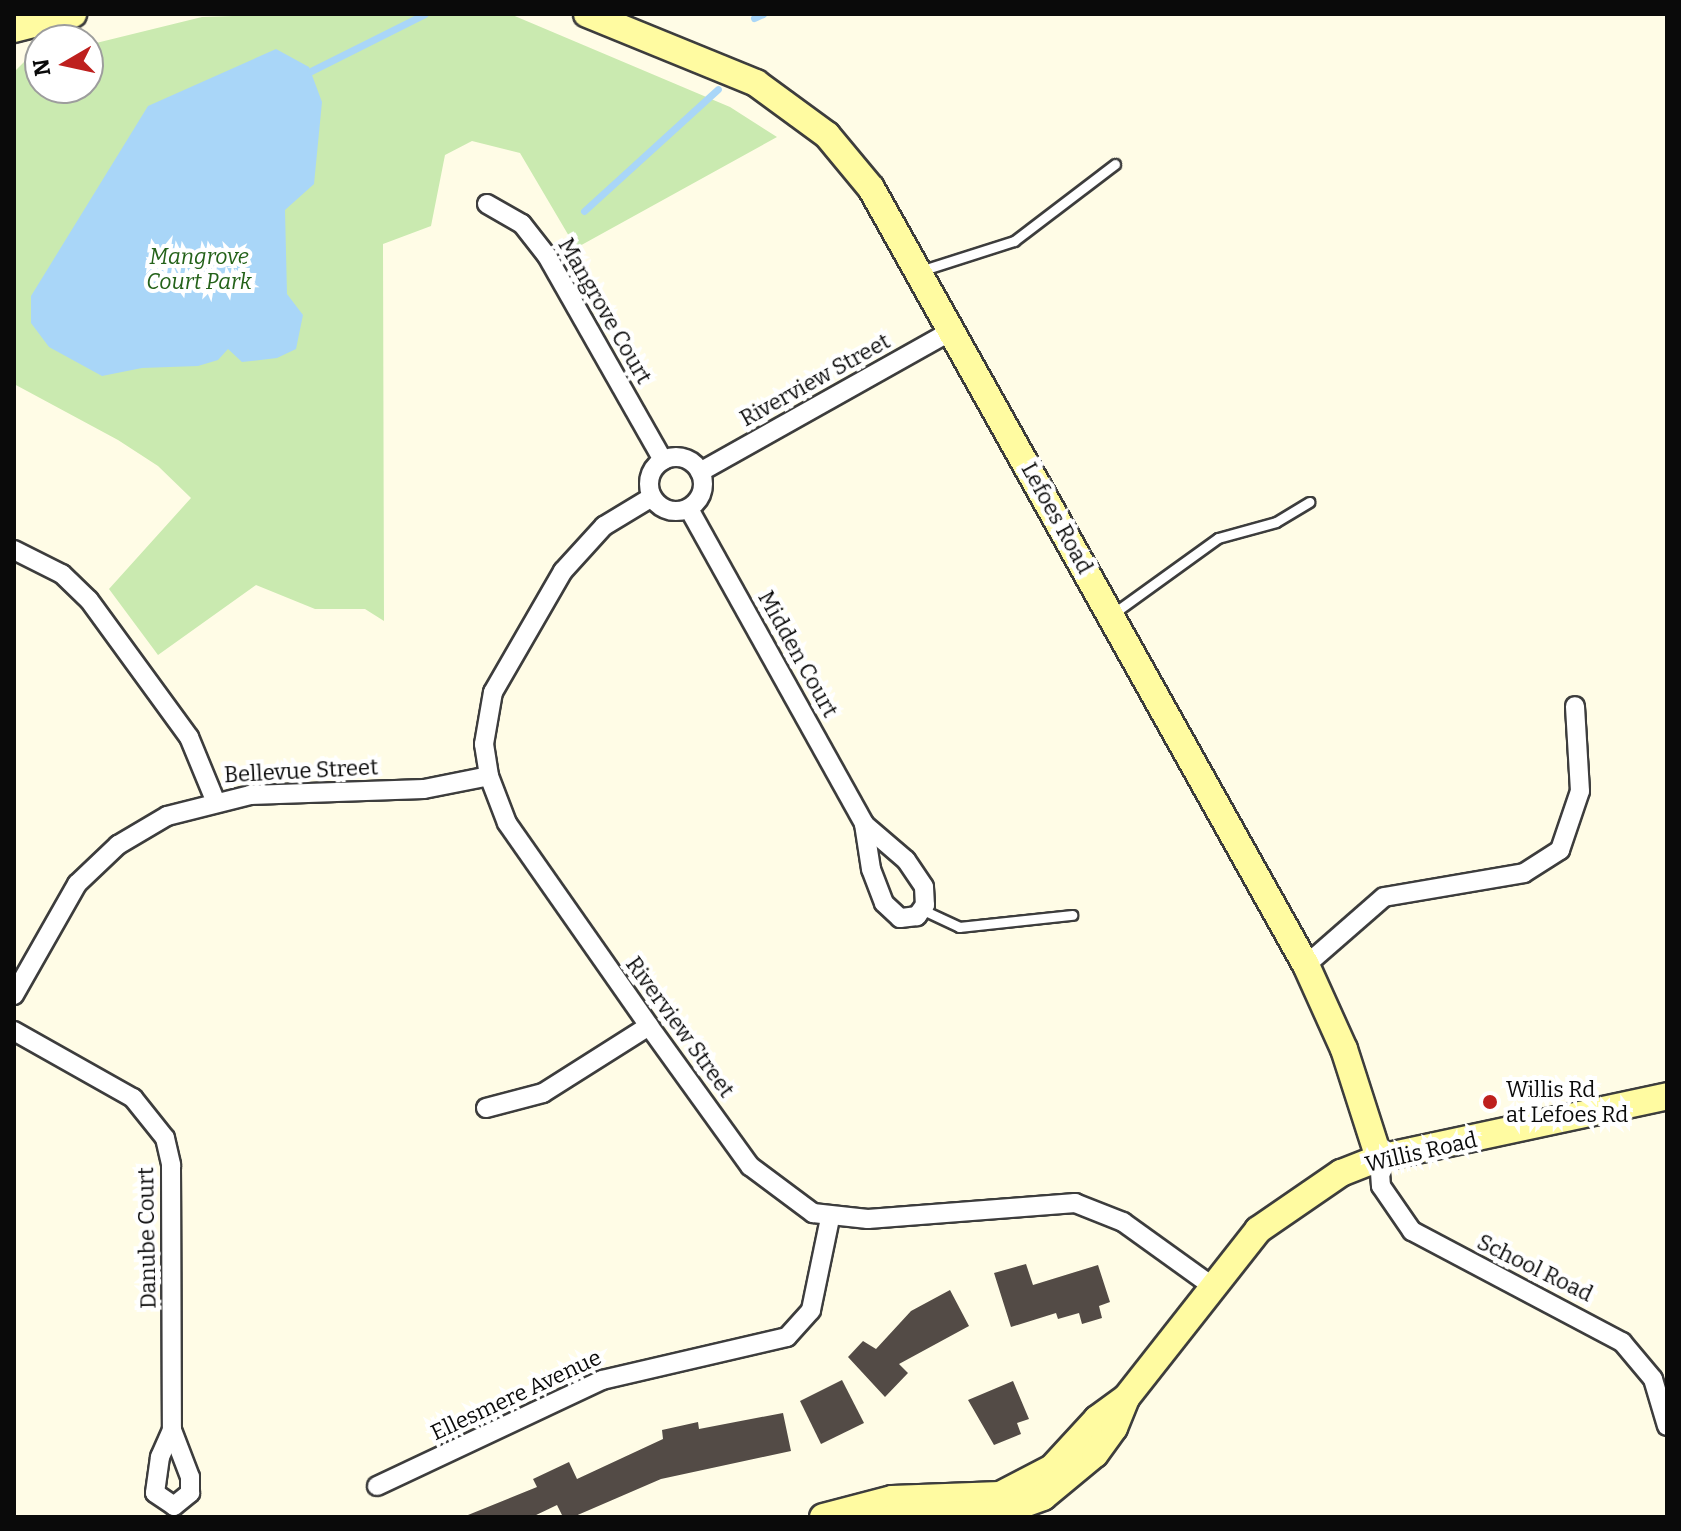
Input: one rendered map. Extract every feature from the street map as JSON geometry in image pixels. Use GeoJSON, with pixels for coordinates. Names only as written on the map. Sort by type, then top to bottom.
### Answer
{"type":"FeatureCollection","features":[{"type":"Feature","properties":{"kind":"street"},"geometry":{"type":"LineString","coordinates":[[14,29],[73,14]]}},
{"type":"Feature","properties":{"kind":"street","name":"Lefoes Road"},"geometry":{"type":"LineString","coordinates":[[587,14],[733,72],[807,117],[871,188],[1306,965],[1344,1049],[1379,1158]]}},
{"type":"Feature","properties":{"kind":"street","name":"Mangrove Court"},"geometry":{"type":"LineString","coordinates":[[487,204],[522,224],[547,256],[663,460]]}},
{"type":"Feature","properties":{"kind":"street","name":"Riverview Street"},"geometry":{"type":"LineString","coordinates":[[700,472],[953,330]]}},
{"type":"Feature","properties":{"kind":"street"},"geometry":{"type":"LineString","coordinates":[[663,460],[688,460],[700,472],[701,497],[689,509],[672,512],[652,497],[649,481],[663,460]]}},
{"type":"Feature","properties":{"kind":"street","name":"Riverview Street"},"geometry":{"type":"LineString","coordinates":[[652,497],[589,540],[550,593],[493,692],[484,744],[489,776],[520,844],[649,1026],[750,1166],[801,1207],[830,1218],[1075,1203],[1123,1222],[1212,1286]]}},
{"type":"Feature","properties":{"kind":"street","name":"Midden Court"},"geometry":{"type":"LineString","coordinates":[[689,509],[864,824],[871,869],[884,903],[892,914],[909,920],[923,910],[924,887],[906,860],[864,824]]}},
{"type":"Feature","properties":{"kind":"street"},"geometry":{"type":"LineString","coordinates":[[14,550],[62,574],[89,600],[189,737],[215,800]]}},
{"type":"Feature","properties":{"kind":"street"},"geometry":{"type":"LineString","coordinates":[[1306,965],[1384,897],[1524,873],[1560,850],[1580,791],[1575,706]]}},
{"type":"Feature","properties":{"kind":"street","name":"Bellevue Street"},"geometry":{"type":"LineString","coordinates":[[14,995],[59,908],[98,862],[142,829],[215,800],[312,790],[424,789],[489,776]]}},
{"type":"Feature","properties":{"kind":"street"},"geometry":{"type":"LineString","coordinates":[[486,1108],[543,1093],[649,1026]]}},
{"type":"Feature","properties":{"kind":"street","name":"Danube Court"},"geometry":{"type":"LineString","coordinates":[[14,1031],[133,1098],[165,1138],[171,1165],[172,1430]]}},
{"type":"Feature","properties":{"kind":"street","name":"Willis Road"},"geometry":{"type":"LineString","coordinates":[[999,1509],[1043,1497],[1078,1472],[1114,1428],[1126,1398],[1212,1286],[1280,1212],[1317,1186],[1379,1158],[1667,1096]]}},
{"type":"Feature","properties":{"kind":"street","name":"School Road"},"geometry":{"type":"LineString","coordinates":[[1379,1158],[1381,1186],[1412,1231],[1622,1342],[1653,1379],[1667,1426]]}},
{"type":"Feature","properties":{"kind":"street","name":"Ellesmere Avenue"},"geometry":{"type":"LineString","coordinates":[[377,1486],[602,1380],[787,1337],[800,1325],[815,1300],[830,1218]]}},
{"type":"Feature","properties":{"kind":"street"},"geometry":{"type":"LineString","coordinates":[[823,1517],[892,1499],[999,1509]]}},
{"type":"Feature","properties":{"kind":"street"},"geometry":{"type":"LineString","coordinates":[[894,1517],[999,1509]]}},
{"type":"Feature","properties":{"kind":"lane"},"geometry":{"type":"LineString","coordinates":[[920,271],[1014,241],[1115,164]]}},
{"type":"Feature","properties":{"kind":"lane"},"geometry":{"type":"LineString","coordinates":[[1111,615],[1218,538],[1276,522],[1309,502]]}},
{"type":"Feature","properties":{"kind":"lane","name":"Midden Court"},"geometry":{"type":"LineString","coordinates":[[923,910],[959,927],[1072,915]]}},
{"type":"Feature","properties":{"kind":"green space","name":"Mangrove Court Park"},"geometry":{"type":"Polygon","coordinates":[[[510,14],[730,107],[777,137],[576,248],[520,153],[472,141],[445,155],[431,226],[383,244],[384,621],[365,609],[315,609],[256,585],[158,655],[109,589],[191,498],[158,466],[118,440],[14,384],[14,72],[24,62],[24,104],[104,104],[104,41],[202,17],[510,14]]]}},
{"type":"Feature","properties":{"kind":"water"},"geometry":{"type":"Polygon","coordinates":[[[276,49],[309,67],[322,102],[314,184],[285,210],[287,294],[303,315],[296,349],[277,358],[242,362],[228,349],[218,360],[198,366],[142,368],[102,376],[49,347],[31,323],[31,296],[148,106],[276,49]]]}},
{"type":"Feature","properties":{"kind":"building"},"geometry":{"type":"Polygon","coordinates":[[[1026,1264],[1033,1285],[1098,1265],[1110,1302],[1099,1306],[1102,1318],[1082,1324],[1079,1313],[1058,1319],[1056,1313],[1011,1327],[994,1273],[1026,1264]]]}},
{"type":"Feature","properties":{"kind":"building"},"geometry":{"type":"Polygon","coordinates":[[[950,1290],[969,1326],[899,1364],[908,1373],[885,1397],[848,1357],[863,1341],[876,1349],[911,1311],[950,1290]]]}},
{"type":"Feature","properties":{"kind":"building"},"geometry":{"type":"Polygon","coordinates":[[[842,1380],[864,1423],[821,1444],[800,1401],[842,1380]]]}},
{"type":"Feature","properties":{"kind":"building"},"geometry":{"type":"Polygon","coordinates":[[[1013,1381],[1029,1419],[1017,1423],[1021,1434],[994,1445],[968,1400],[1013,1381]]]}},
{"type":"Feature","properties":{"kind":"building"},"geometry":{"type":"Polygon","coordinates":[[[783,1413],[791,1451],[661,1479],[573,1517],[563,1517],[557,1505],[532,1517],[463,1517],[537,1487],[533,1479],[569,1462],[577,1479],[663,1439],[662,1430],[698,1422],[699,1429],[783,1413]]]}},
{"type":"Feature","properties":{"kind":"waterway"},"geometry":{"type":"LineString","coordinates":[[311,71],[425,14]]}},
{"type":"Feature","properties":{"kind":"waterway"},"geometry":{"type":"LineString","coordinates":[[754,18],[763,14]]}},
{"type":"Feature","properties":{"kind":"waterway"},"geometry":{"type":"LineString","coordinates":[[584,211],[718,89]]}},
{"type":"Feature","properties":{"kind":"place","name":"Willis Rd at Lefoes Rd"},"geometry":{"type":"Point","coordinates":[1490,1102]}}]}
